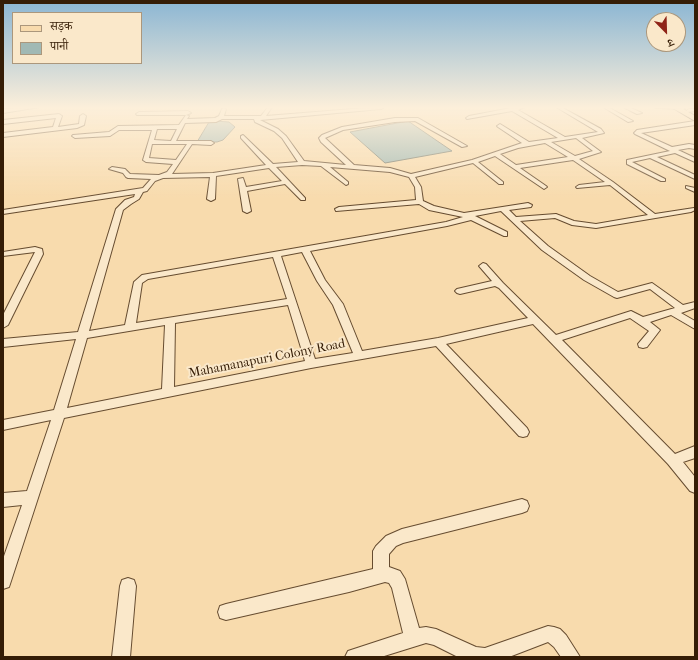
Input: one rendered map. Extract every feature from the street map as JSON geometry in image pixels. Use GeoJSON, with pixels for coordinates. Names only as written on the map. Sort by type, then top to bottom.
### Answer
{"type":"FeatureCollection","features":[{"type":"Feature","properties":{"kind":"street"},"geometry":{"type":"LineString","coordinates":[[152,138],[146,159],[147,161],[178,162]]}},
{"type":"Feature","properties":{"kind":"street"},"geometry":{"type":"LineString","coordinates":[[173,142],[175,138]]}},
{"type":"Feature","properties":{"kind":"street"},"geometry":{"type":"LineString","coordinates":[[245,138],[303,199]]}},
{"type":"Feature","properties":{"kind":"street"},"geometry":{"type":"LineString","coordinates":[[285,138],[302,163]]}},
{"type":"Feature","properties":{"kind":"street"},"geometry":{"type":"LineString","coordinates":[[322,138],[323,141],[351,166]]}},
{"type":"Feature","properties":{"kind":"street"},"geometry":{"type":"LineString","coordinates":[[450,138],[464,146]]}},
{"type":"Feature","properties":{"kind":"street"},"geometry":{"type":"LineString","coordinates":[[518,138],[527,144]]}},
{"type":"Feature","properties":{"kind":"street"},"geometry":{"type":"LineString","coordinates":[[112,169],[125,171],[127,175],[130,176],[213,175],[270,166],[302,163],[390,170],[411,176],[420,172],[474,161],[527,144],[572,138]]}},
{"type":"Feature","properties":{"kind":"street"},"geometry":{"type":"LineString","coordinates":[[514,167],[574,158],[598,152],[579,138]]}},
{"type":"Feature","properties":{"kind":"street"},"geometry":{"type":"LineString","coordinates":[[649,138],[695,160]]}},
{"type":"Feature","properties":{"kind":"street"},"geometry":{"type":"LineString","coordinates":[[545,141],[574,158],[611,183],[655,217]]}},
{"type":"Feature","properties":{"kind":"street"},"geometry":{"type":"LineString","coordinates":[[150,142],[211,143]]}},
{"type":"Feature","properties":{"kind":"street"},"geometry":{"type":"LineString","coordinates":[[3,212],[146,190],[153,180],[162,176],[178,162],[191,142]]}},
{"type":"Feature","properties":{"kind":"street"},"geometry":{"type":"LineString","coordinates":[[663,180],[628,162],[630,160],[691,146],[695,147]]}},
{"type":"Feature","properties":{"kind":"street"},"geometry":{"type":"LineString","coordinates":[[496,154],[544,187]]}},
{"type":"Feature","properties":{"kind":"street"},"geometry":{"type":"LineString","coordinates":[[650,156],[695,177]]}},
{"type":"Feature","properties":{"kind":"street"},"geometry":{"type":"LineString","coordinates":[[474,161],[501,183]]}},
{"type":"Feature","properties":{"kind":"street"},"geometry":{"type":"LineString","coordinates":[[322,164],[346,183]]}},
{"type":"Feature","properties":{"kind":"street"},"geometry":{"type":"LineString","coordinates":[[211,199],[213,175]]}},
{"type":"Feature","properties":{"kind":"street"},"geometry":{"type":"LineString","coordinates":[[411,176],[418,187],[420,202]]}},
{"type":"Feature","properties":{"kind":"street"},"geometry":{"type":"LineString","coordinates":[[241,179],[247,211]]}},
{"type":"Feature","properties":{"kind":"street"},"geometry":{"type":"LineString","coordinates":[[243,190],[286,182]]}},
{"type":"Feature","properties":{"kind":"street"},"geometry":{"type":"LineString","coordinates":[[579,187],[611,183]]}},
{"type":"Feature","properties":{"kind":"street"},"geometry":{"type":"LineString","coordinates":[[688,187],[695,190]]}},
{"type":"Feature","properties":{"kind":"street"},"geometry":{"type":"LineString","coordinates":[[3,581],[7,557],[32,497],[51,442],[58,414],[84,335],[120,209],[128,202],[136,198],[140,191]]}},
{"type":"Feature","properties":{"kind":"street"},"geometry":{"type":"LineString","coordinates":[[339,209],[420,202],[432,208],[468,216],[504,234]]}},
{"type":"Feature","properties":{"kind":"street"},"geometry":{"type":"LineString","coordinates":[[130,327],[138,282],[140,279],[447,224],[468,216],[528,205]]}},
{"type":"Feature","properties":{"kind":"street"},"geometry":{"type":"LineString","coordinates":[[503,209],[558,258],[587,278],[618,295],[652,286],[695,326]]}},
{"type":"Feature","properties":{"kind":"street"},"geometry":{"type":"LineString","coordinates":[[515,219],[556,216],[572,223],[596,226],[691,210]]}},
{"type":"Feature","properties":{"kind":"street"},"geometry":{"type":"LineString","coordinates":[[3,254],[35,249],[39,251],[39,254],[3,325]]}},
{"type":"Feature","properties":{"kind":"street"},"geometry":{"type":"LineString","coordinates":[[305,249],[321,281],[338,304],[359,356]]}},
{"type":"Feature","properties":{"kind":"street"},"geometry":{"type":"LineString","coordinates":[[276,254],[311,364]]}},
{"type":"Feature","properties":{"kind":"street"},"geometry":{"type":"LineString","coordinates":[[483,266],[673,460],[695,487]]}},
{"type":"Feature","properties":{"kind":"street"},"geometry":{"type":"LineString","coordinates":[[460,290],[493,283],[499,284]]}},
{"type":"Feature","properties":{"kind":"street"},"geometry":{"type":"LineString","coordinates":[[3,343],[84,335],[292,301]]}},
{"type":"Feature","properties":{"kind":"street"},"geometry":{"type":"LineString","coordinates":[[642,321],[695,305]]}},
{"type":"Feature","properties":{"kind":"street"},"geometry":{"type":"LineString","coordinates":[[554,339],[631,314],[655,330],[643,344]]}},
{"type":"Feature","properties":{"kind":"street","name":"Mahamanapuri Colony Road"},"geometry":{"type":"LineString","coordinates":[[3,425],[311,364],[438,342],[536,320]]}},
{"type":"Feature","properties":{"kind":"street"},"geometry":{"type":"LineString","coordinates":[[168,393],[170,322]]}},
{"type":"Feature","properties":{"kind":"street"},"geometry":{"type":"LineString","coordinates":[[438,342],[523,432]]}},
{"type":"Feature","properties":{"kind":"street"},"geometry":{"type":"LineString","coordinates":[[673,460],[695,452]]}},
{"type":"Feature","properties":{"kind":"street"},"geometry":{"type":"LineString","coordinates":[[3,500],[32,497]]}},
{"type":"Feature","properties":{"kind":"street"},"geometry":{"type":"LineString","coordinates":[[381,574],[381,551],[391,541],[402,536],[522,506]]}},
{"type":"Feature","properties":{"kind":"street"},"geometry":{"type":"LineString","coordinates":[[226,612],[349,584],[381,574],[391,575],[399,585],[414,638]]}},
{"type":"Feature","properties":{"kind":"street"},"geometry":{"type":"LineString","coordinates":[[121,657],[128,586]]}},
{"type":"Feature","properties":{"kind":"street"},"geometry":{"type":"LineString","coordinates":[[354,657],[426,635],[436,637],[470,654],[485,657],[548,634],[554,635],[571,657]]}},
{"type":"Feature","properties":{"kind":"water"},"geometry":{"type":"Polygon","coordinates":[[[200,138],[225,138],[217,142],[197,142],[200,138]]]}},
{"type":"Feature","properties":{"kind":"water"},"geometry":{"type":"Polygon","coordinates":[[[357,138],[433,138],[452,151],[385,163],[357,138]]]}}]}
